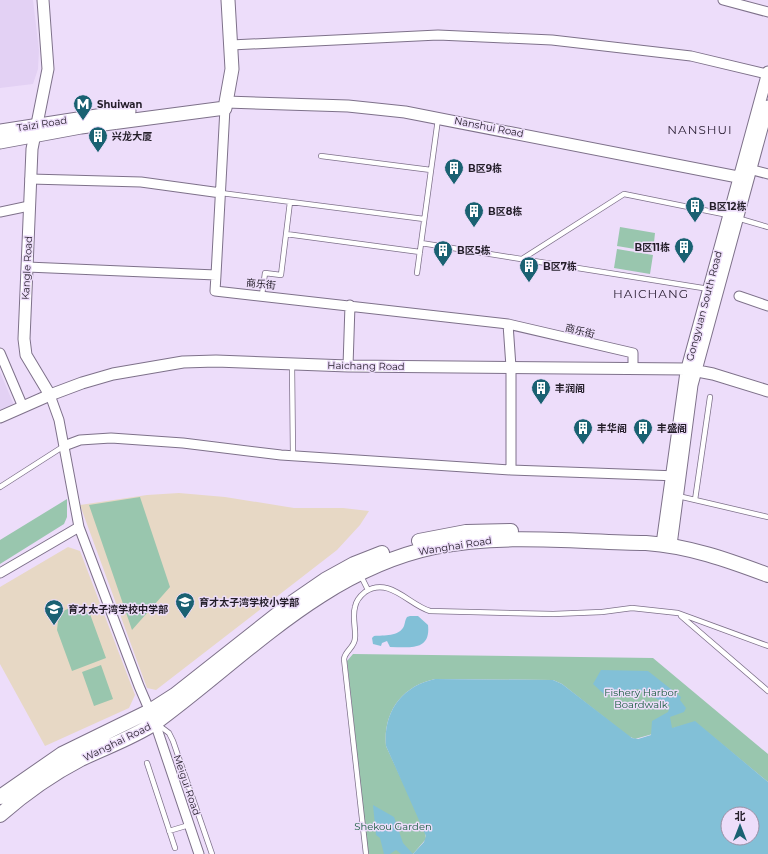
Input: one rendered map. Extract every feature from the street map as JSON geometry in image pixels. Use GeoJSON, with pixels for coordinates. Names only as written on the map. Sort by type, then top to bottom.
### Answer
{"type":"FeatureCollection","features":[{"type":"Feature","properties":{"kind":"main road"},"geometry":{"type":"LineString","coordinates":[[226,105],[232,78],[232,45],[228,0]]}},
{"type":"Feature","properties":{"kind":"main road","name":"Taizi Road"},"geometry":{"type":"LineString","coordinates":[[0,131],[35,130],[201,101],[226,105]]}},
{"type":"Feature","properties":{"kind":"main road","name":"Taizi Road"},"geometry":{"type":"LineString","coordinates":[[0,142],[35,130]]}},
{"type":"Feature","properties":{"kind":"main road","name":"Wanghai Road"},"geometry":{"type":"LineString","coordinates":[[0,815],[68,766],[133,736],[175,695],[293,602],[337,574],[384,552],[443,536],[493,530],[667,540],[712,546],[768,565]]}},
{"type":"Feature","properties":{"kind":"main road","name":"Wanghai Road"},"geometry":{"type":"LineString","coordinates":[[0,797],[62,754],[153,717],[300,609],[359,573],[399,557],[434,547],[489,540],[667,540],[768,575]]}},
{"type":"Feature","properties":{"kind":"street","name":"Kangle Road"},"geometry":{"type":"LineString","coordinates":[[43,0],[48,69],[35,130],[30,179],[24,348],[26,355],[50,395]]}},
{"type":"Feature","properties":{"kind":"street"},"geometry":{"type":"LineString","coordinates":[[723,0],[768,12]]}},
{"type":"Feature","properties":{"kind":"street"},"geometry":{"type":"LineString","coordinates":[[232,45],[438,35],[552,40],[690,56],[768,73]]}},
{"type":"Feature","properties":{"kind":"street","name":"Gongyuan South Road"},"geometry":{"type":"LineString","coordinates":[[667,540],[676,476],[691,391],[691,369],[745,173],[768,73]]}},
{"type":"Feature","properties":{"kind":"street"},"geometry":{"type":"LineString","coordinates":[[27,267],[216,275],[226,105]]}},
{"type":"Feature","properties":{"kind":"street","name":"Nanshui Road"},"geometry":{"type":"LineString","coordinates":[[226,105],[348,106],[405,112],[745,173]]}},
{"type":"Feature","properties":{"kind":"street","name":"Gongyuan South Road"},"geometry":{"type":"LineString","coordinates":[[745,173],[768,106]]}},
{"type":"Feature","properties":{"kind":"street"},"geometry":{"type":"LineString","coordinates":[[745,173],[768,174]]}},
{"type":"Feature","properties":{"kind":"street"},"geometry":{"type":"LineString","coordinates":[[30,179],[141,182],[221,193]]}},
{"type":"Feature","properties":{"kind":"street"},"geometry":{"type":"LineString","coordinates":[[0,212],[29,206]]}},
{"type":"Feature","properties":{"kind":"street","name":"商乐街"},"geometry":{"type":"LineString","coordinates":[[216,275],[215,290],[508,324],[633,354],[633,368]]}},
{"type":"Feature","properties":{"kind":"street"},"geometry":{"type":"LineString","coordinates":[[739,296],[768,306]]}},
{"type":"Feature","properties":{"kind":"street"},"geometry":{"type":"LineString","coordinates":[[348,366],[350,306]]}},
{"type":"Feature","properties":{"kind":"street"},"geometry":{"type":"LineString","coordinates":[[508,324],[511,470]]}},
{"type":"Feature","properties":{"kind":"street"},"geometry":{"type":"LineString","coordinates":[[0,353],[23,407]]}},
{"type":"Feature","properties":{"kind":"street","name":"Haichang Road"},"geometry":{"type":"LineString","coordinates":[[0,417],[50,395],[113,374],[183,362],[216,360],[348,366],[691,369],[768,390]]}},
{"type":"Feature","properties":{"kind":"street","name":"Meigui Road"},"geometry":{"type":"LineString","coordinates":[[50,395],[56,410],[64,446],[79,527],[153,717],[198,854]]}},
{"type":"Feature","properties":{"kind":"street"},"geometry":{"type":"LineString","coordinates":[[64,446],[80,440],[111,438],[183,443],[293,456],[511,470],[676,476]]}},
{"type":"Feature","properties":{"kind":"street","name":"Gongyuan South Road"},"geometry":{"type":"LineString","coordinates":[[667,540],[678,496],[676,476]]}},
{"type":"Feature","properties":{"kind":"street"},"geometry":{"type":"LineString","coordinates":[[0,573],[79,527]]}},
{"type":"Feature","properties":{"kind":"lane"},"geometry":{"type":"LineString","coordinates":[[417,273],[438,117]]}},
{"type":"Feature","properties":{"kind":"lane"},"geometry":{"type":"LineString","coordinates":[[321,156],[431,170]]}},
{"type":"Feature","properties":{"kind":"lane"},"geometry":{"type":"LineString","coordinates":[[221,193],[424,219]]}},
{"type":"Feature","properties":{"kind":"lane"},"geometry":{"type":"LineString","coordinates":[[522,259],[624,194],[733,216],[768,227]]}},
{"type":"Feature","properties":{"kind":"lane"},"geometry":{"type":"LineString","coordinates":[[262,296],[265,273],[280,275],[290,202]]}},
{"type":"Feature","properties":{"kind":"lane"},"geometry":{"type":"LineString","coordinates":[[286,234],[420,252]]}},
{"type":"Feature","properties":{"kind":"lane"},"geometry":{"type":"LineString","coordinates":[[421,243],[713,289]]}},
{"type":"Feature","properties":{"kind":"lane"},"geometry":{"type":"LineString","coordinates":[[292,364],[293,456]]}},
{"type":"Feature","properties":{"kind":"lane"},"geometry":{"type":"LineString","coordinates":[[695,500],[710,397]]}},
{"type":"Feature","properties":{"kind":"lane"},"geometry":{"type":"LineString","coordinates":[[0,487],[64,446]]}},
{"type":"Feature","properties":{"kind":"lane"},"geometry":{"type":"LineString","coordinates":[[678,496],[768,517]]}},
{"type":"Feature","properties":{"kind":"lane"},"geometry":{"type":"LineString","coordinates":[[359,573],[368,590]]}},
{"type":"Feature","properties":{"kind":"lane"},"geometry":{"type":"LineString","coordinates":[[366,854],[344,659],[355,638],[355,605],[358,599],[368,590],[384,587],[392,589],[423,609],[430,611],[553,614],[602,612],[632,608],[678,613],[768,646]]}},
{"type":"Feature","properties":{"kind":"lane"},"geometry":{"type":"LineString","coordinates":[[678,613],[768,691]]}},
{"type":"Feature","properties":{"kind":"lane"},"geometry":{"type":"LineString","coordinates":[[153,717],[166,730],[173,740],[212,854]]}},
{"type":"Feature","properties":{"kind":"lane"},"geometry":{"type":"LineString","coordinates":[[147,763],[175,848]]}},
{"type":"Feature","properties":{"kind":"lane"},"geometry":{"type":"LineString","coordinates":[[170,831],[189,825]]}},
{"type":"Feature","properties":{"kind":"shaded area"},"geometry":{"type":"Polygon","coordinates":[[[0,0],[33,0],[39,50],[38,69],[33,84],[0,88],[0,0]]]}},
{"type":"Feature","properties":{"kind":"shaded area"},"geometry":{"type":"Polygon","coordinates":[[[0,372],[14,405],[0,411],[0,372]]]}},
{"type":"Feature","properties":{"kind":"shaded area","name":"育才太子湾学校小学部"},"geometry":{"type":"Polygon","coordinates":[[[179,493],[225,497],[294,508],[343,508],[369,511],[360,525],[337,550],[156,690],[147,688],[80,505],[147,495],[179,493]]]}},
{"type":"Feature","properties":{"kind":"shaded area","name":"育才太子湾学校中学部"},"geometry":{"type":"Polygon","coordinates":[[[68,547],[80,551],[135,695],[129,708],[45,746],[0,664],[0,587],[68,547]]]}},
{"type":"Feature","properties":{"kind":"green space"},"geometry":{"type":"Polygon","coordinates":[[[620,227],[655,233],[653,252],[617,246],[620,227]]]}},
{"type":"Feature","properties":{"kind":"green space"},"geometry":{"type":"Polygon","coordinates":[[[617,249],[653,255],[650,274],[614,268],[617,249]]]}},
{"type":"Feature","properties":{"kind":"green space"},"geometry":{"type":"Polygon","coordinates":[[[140,497],[170,587],[132,630],[89,505],[140,497]]]}},
{"type":"Feature","properties":{"kind":"green space"},"geometry":{"type":"Polygon","coordinates":[[[67,499],[67,517],[64,524],[0,564],[0,540],[67,499]]]}},
{"type":"Feature","properties":{"kind":"green space"},"geometry":{"type":"Polygon","coordinates":[[[73,607],[80,608],[90,614],[106,658],[72,671],[57,630],[58,621],[65,610],[73,607]]]}},
{"type":"Feature","properties":{"kind":"green space","name":"Fishery Harbor Boardwalk"},"geometry":{"type":"Polygon","coordinates":[[[353,654],[653,658],[768,754],[768,782],[695,722],[635,739],[628,736],[562,684],[553,680],[435,679],[423,682],[404,694],[391,712],[386,734],[386,746],[425,830],[426,839],[413,854],[368,854],[347,661],[353,654]]]}},
{"type":"Feature","properties":{"kind":"green space"},"geometry":{"type":"Polygon","coordinates":[[[101,665],[113,699],[94,706],[82,672],[101,665]]]}},
{"type":"Feature","properties":{"kind":"water"},"geometry":{"type":"Polygon","coordinates":[[[410,616],[418,616],[428,625],[428,634],[426,640],[422,644],[411,647],[390,647],[387,641],[382,643],[381,646],[373,644],[372,638],[374,636],[391,635],[402,630],[405,620],[410,616]]]}},
{"type":"Feature","properties":{"kind":"water"},"geometry":{"type":"Polygon","coordinates":[[[601,670],[648,671],[681,697],[680,700],[686,708],[684,712],[670,717],[672,728],[695,721],[768,782],[768,854],[413,854],[424,842],[426,836],[386,746],[386,734],[391,712],[397,702],[404,694],[423,682],[435,679],[553,680],[562,684],[632,738],[638,739],[651,735],[652,721],[668,712],[670,706],[638,689],[605,695],[593,684],[601,670]]]}},
{"type":"Feature","properties":{"kind":"water"},"geometry":{"type":"Polygon","coordinates":[[[373,805],[394,817],[403,843],[413,854],[401,854],[396,850],[390,854],[384,854],[380,838],[376,835],[373,805]]]}},
{"type":"Feature","properties":{"kind":"place","name":"Shuiwan"},"geometry":{"type":"Point","coordinates":[83,121]}},
{"type":"Feature","properties":{"kind":"place","name":"兴龙大厦"},"geometry":{"type":"Point","coordinates":[98,153]}},
{"type":"Feature","properties":{"kind":"place","name":"B区9栋"},"geometry":{"type":"Point","coordinates":[454,185]}},
{"type":"Feature","properties":{"kind":"place","name":"B区12栋"},"geometry":{"type":"Point","coordinates":[695,223]}},
{"type":"Feature","properties":{"kind":"place","name":"B区8栋"},"geometry":{"type":"Point","coordinates":[474,228]}},
{"type":"Feature","properties":{"kind":"place","name":"B区11栋"},"geometry":{"type":"Point","coordinates":[684,264]}},
{"type":"Feature","properties":{"kind":"place","name":"B区5栋"},"geometry":{"type":"Point","coordinates":[443,267]}},
{"type":"Feature","properties":{"kind":"place","name":"B区7栋"},"geometry":{"type":"Point","coordinates":[529,283]}},
{"type":"Feature","properties":{"kind":"place","name":"丰润阁"},"geometry":{"type":"Point","coordinates":[541,405]}},
{"type":"Feature","properties":{"kind":"place","name":"丰华阁"},"geometry":{"type":"Point","coordinates":[583,445]}},
{"type":"Feature","properties":{"kind":"place","name":"丰盛阁"},"geometry":{"type":"Point","coordinates":[643,445]}},
{"type":"Feature","properties":{"kind":"place","name":"育才太子湾学校小学部"},"geometry":{"type":"Point","coordinates":[185,619]}},
{"type":"Feature","properties":{"kind":"place","name":"育才太子湾学校中学部"},"geometry":{"type":"Point","coordinates":[54,626]}},
{"type":"Feature","properties":{"kind":"district","name":"NANSHUI"},"geometry":{"type":"Point","coordinates":[700,129]}},
{"type":"Feature","properties":{"kind":"district","name":"HAICHANG"},"geometry":{"type":"Point","coordinates":[651,293]}},
{"type":"Feature","properties":{"kind":"park label","name":"Shekou Garden"},"geometry":{"type":"Point","coordinates":[393,826]}}]}
